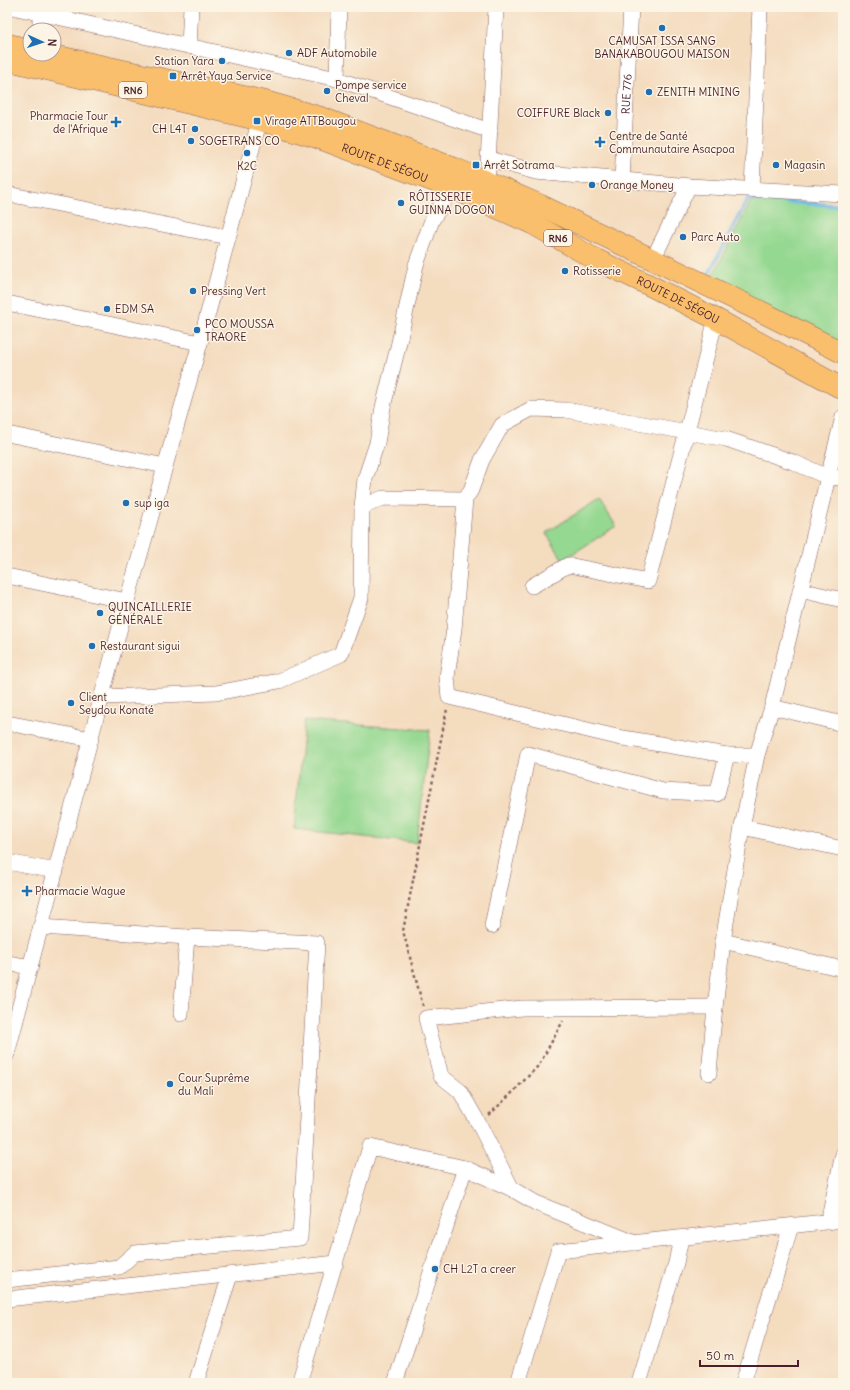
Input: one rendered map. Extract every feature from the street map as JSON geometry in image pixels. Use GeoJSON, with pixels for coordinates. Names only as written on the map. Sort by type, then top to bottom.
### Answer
{"type":"FeatureCollection","features":[{"type":"Feature","properties":{"kind":"highway"},"geometry":{"type":"LineString","coordinates":[[7,44],[22,48]]}},
{"type":"Feature","properties":{"kind":"highway","name":"ROUTE DE SÉGOU"},"geometry":{"type":"LineString","coordinates":[[62,58],[262,111],[315,137],[452,188],[533,224],[593,258],[716,319],[843,389]]}},
{"type":"Feature","properties":{"kind":"highway","name":"ROUTE DE SÉGOU"},"geometry":{"type":"LineString","coordinates":[[7,60],[262,111],[320,117],[454,168],[540,205],[770,316],[843,353]]}},
{"type":"Feature","properties":{"kind":"street"},"geometry":{"type":"LineString","coordinates":[[12,7],[40,10],[189,46],[337,79],[490,131]]}},
{"type":"Feature","properties":{"kind":"street"},"geometry":{"type":"LineString","coordinates":[[189,46],[191,7]]}},
{"type":"Feature","properties":{"kind":"street"},"geometry":{"type":"LineString","coordinates":[[337,79],[339,7]]}},
{"type":"Feature","properties":{"kind":"street"},"geometry":{"type":"LineString","coordinates":[[487,183],[496,7]]}},
{"type":"Feature","properties":{"kind":"street","name":"RUE 776"},"geometry":{"type":"LineString","coordinates":[[622,180],[631,7]]}},
{"type":"Feature","properties":{"kind":"street"},"geometry":{"type":"LineString","coordinates":[[752,189],[760,7]]}},
{"type":"Feature","properties":{"kind":"street"},"geometry":{"type":"LineString","coordinates":[[40,10],[40,22]]}},
{"type":"Feature","properties":{"kind":"street"},"geometry":{"type":"LineString","coordinates":[[7,1054],[127,601],[200,343],[262,111]]}},
{"type":"Feature","properties":{"kind":"street"},"geometry":{"type":"LineString","coordinates":[[489,159],[536,172],[689,186],[843,194]]}},
{"type":"Feature","properties":{"kind":"street"},"geometry":{"type":"LineString","coordinates":[[653,259],[689,186]]}},
{"type":"Feature","properties":{"kind":"street"},"geometry":{"type":"LineString","coordinates":[[102,697],[216,693],[279,681],[341,654],[361,598],[362,507],[365,479],[377,442],[383,407],[416,265],[432,220],[452,188]]}},
{"type":"Feature","properties":{"kind":"street"},"geometry":{"type":"LineString","coordinates":[[7,194],[228,237]]}},
{"type":"Feature","properties":{"kind":"street"},"geometry":{"type":"LineString","coordinates":[[7,303],[200,343]]}},
{"type":"Feature","properties":{"kind":"street"},"geometry":{"type":"LineString","coordinates":[[532,586],[568,565],[648,581],[716,319]]}},
{"type":"Feature","properties":{"kind":"street"},"geometry":{"type":"LineString","coordinates":[[757,755],[727,755],[617,737],[449,697],[447,677],[454,629],[465,499],[471,490],[482,460],[502,426],[531,408],[566,410],[726,439],[793,462],[828,477],[843,478]]}},
{"type":"Feature","properties":{"kind":"street"},"geometry":{"type":"LineString","coordinates":[[709,1073],[714,1006],[742,827],[757,755],[772,707],[843,417]]}},
{"type":"Feature","properties":{"kind":"street"},"geometry":{"type":"LineString","coordinates":[[7,434],[165,466]]}},
{"type":"Feature","properties":{"kind":"street"},"geometry":{"type":"LineString","coordinates":[[362,507],[383,498],[465,499]]}},
{"type":"Feature","properties":{"kind":"street"},"geometry":{"type":"LineString","coordinates":[[7,576],[127,601]]}},
{"type":"Feature","properties":{"kind":"street"},"geometry":{"type":"LineString","coordinates":[[800,590],[843,600]]}},
{"type":"Feature","properties":{"kind":"street"},"geometry":{"type":"LineString","coordinates":[[772,707],[843,724]]}},
{"type":"Feature","properties":{"kind":"street"},"geometry":{"type":"LineString","coordinates":[[7,723],[91,739]]}},
{"type":"Feature","properties":{"kind":"street"},"geometry":{"type":"LineString","coordinates":[[492,926],[528,754],[663,792],[717,794],[727,755]]}},
{"type":"Feature","properties":{"kind":"street"},"geometry":{"type":"LineString","coordinates":[[742,827],[843,849]]}},
{"type":"Feature","properties":{"kind":"street"},"geometry":{"type":"LineString","coordinates":[[7,862],[56,871]]}},
{"type":"Feature","properties":{"kind":"street"},"geometry":{"type":"LineString","coordinates":[[7,1280],[119,1267],[135,1253],[300,1238],[317,943],[187,937],[41,927]]}},
{"type":"Feature","properties":{"kind":"street"},"geometry":{"type":"LineString","coordinates":[[181,1014],[187,937]]}},
{"type":"Feature","properties":{"kind":"street"},"geometry":{"type":"LineString","coordinates":[[723,941],[843,969]]}},
{"type":"Feature","properties":{"kind":"street"},"geometry":{"type":"LineString","coordinates":[[7,963],[31,967]]}},
{"type":"Feature","properties":{"kind":"street"},"geometry":{"type":"LineString","coordinates":[[512,1188],[460,1091],[441,1076],[426,1018],[522,1008],[714,1006]]}},
{"type":"Feature","properties":{"kind":"street"},"geometry":{"type":"LineString","coordinates":[[300,1383],[370,1147],[465,1168],[512,1188],[536,1203],[635,1243]]}},
{"type":"Feature","properties":{"kind":"street"},"geometry":{"type":"LineString","coordinates":[[828,1222],[843,1154]]}},
{"type":"Feature","properties":{"kind":"street"},"geometry":{"type":"LineString","coordinates":[[395,1383],[465,1168]]}},
{"type":"Feature","properties":{"kind":"street"},"geometry":{"type":"LineString","coordinates":[[518,1383],[558,1252],[843,1220]]}},
{"type":"Feature","properties":{"kind":"street"},"geometry":{"type":"LineString","coordinates":[[743,1383],[791,1226]]}},
{"type":"Feature","properties":{"kind":"street"},"geometry":{"type":"LineString","coordinates":[[639,1383],[676,1263],[680,1238]]}},
{"type":"Feature","properties":{"kind":"street"},"geometry":{"type":"LineString","coordinates":[[7,1299],[336,1263]]}},
{"type":"Feature","properties":{"kind":"street"},"geometry":{"type":"LineString","coordinates":[[196,1383],[230,1275]]}},
{"type":"Feature","properties":{"kind":"path"},"geometry":{"type":"LineString","coordinates":[[426,1018],[403,931],[449,697]]}},
{"type":"Feature","properties":{"kind":"path"},"geometry":{"type":"LineString","coordinates":[[479,1124],[539,1065],[562,1022],[580,1007]]}},
{"type":"Feature","properties":{"kind":"green space"},"geometry":{"type":"Polygon","coordinates":[[[751,201],[843,204],[843,346],[710,281],[751,201]]]}},
{"type":"Feature","properties":{"kind":"green space"},"geometry":{"type":"Polygon","coordinates":[[[599,499],[616,526],[563,560],[546,533],[599,499]]]}},
{"type":"Feature","properties":{"kind":"green space"},"geometry":{"type":"Polygon","coordinates":[[[304,721],[430,730],[417,843],[294,829],[304,721]]]}},
{"type":"Feature","properties":{"kind":"waterway"},"geometry":{"type":"LineString","coordinates":[[706,279],[748,199],[843,206]]}},
{"type":"Feature","properties":{"kind":"place","name":"CAMUSAT ISSA SANG BANAKABOUGOU MAISON"},"geometry":{"type":"Point","coordinates":[662,28]}},
{"type":"Feature","properties":{"kind":"place","name":"ADF Automobile"},"geometry":{"type":"Point","coordinates":[289,53]}},
{"type":"Feature","properties":{"kind":"place","name":"Station Yara"},"geometry":{"type":"Point","coordinates":[222,61]}},
{"type":"Feature","properties":{"kind":"place","name":"Arrêt Yaya Service"},"geometry":{"type":"Point","coordinates":[173,76]}},
{"type":"Feature","properties":{"kind":"place","name":"Pompe service Cheval"},"geometry":{"type":"Point","coordinates":[327,91]}},
{"type":"Feature","properties":{"kind":"place","name":"ZENITH MINING"},"geometry":{"type":"Point","coordinates":[649,92]}},
{"type":"Feature","properties":{"kind":"place","name":"COIFFURE Black"},"geometry":{"type":"Point","coordinates":[608,113]}},
{"type":"Feature","properties":{"kind":"place","name":"Virage ATTBougou"},"geometry":{"type":"Point","coordinates":[257,121]}},
{"type":"Feature","properties":{"kind":"place","name":"Pharmacie Tour de l'Afrique"},"geometry":{"type":"Point","coordinates":[116,122]}},
{"type":"Feature","properties":{"kind":"place","name":"CH L4T"},"geometry":{"type":"Point","coordinates":[195,129]}},
{"type":"Feature","properties":{"kind":"place","name":"SOGETRANS CO"},"geometry":{"type":"Point","coordinates":[191,141]}},
{"type":"Feature","properties":{"kind":"place","name":"Centre de Santé Communautaire Asacpoa"},"geometry":{"type":"Point","coordinates":[600,142]}},
{"type":"Feature","properties":{"kind":"place","name":"K2C"},"geometry":{"type":"Point","coordinates":[247,153]}},
{"type":"Feature","properties":{"kind":"place","name":"Arrêt Sotrama"},"geometry":{"type":"Point","coordinates":[476,165]}},
{"type":"Feature","properties":{"kind":"place","name":"Magasin"},"geometry":{"type":"Point","coordinates":[776,165]}},
{"type":"Feature","properties":{"kind":"place","name":"Orange Money"},"geometry":{"type":"Point","coordinates":[592,185]}},
{"type":"Feature","properties":{"kind":"place","name":"RÔTISSERIE GUINNA DOGON"},"geometry":{"type":"Point","coordinates":[401,203]}},
{"type":"Feature","properties":{"kind":"place","name":"Parc Auto"},"geometry":{"type":"Point","coordinates":[683,237]}},
{"type":"Feature","properties":{"kind":"place","name":"Rotisserie"},"geometry":{"type":"Point","coordinates":[565,271]}},
{"type":"Feature","properties":{"kind":"place","name":"Pressing Vert"},"geometry":{"type":"Point","coordinates":[193,291]}},
{"type":"Feature","properties":{"kind":"place","name":"EDM SA"},"geometry":{"type":"Point","coordinates":[107,309]}},
{"type":"Feature","properties":{"kind":"place","name":"PCO MOUSSA TRAORE"},"geometry":{"type":"Point","coordinates":[197,330]}},
{"type":"Feature","properties":{"kind":"place","name":"sup iga"},"geometry":{"type":"Point","coordinates":[126,503]}},
{"type":"Feature","properties":{"kind":"place","name":"QUINCAILLERIE GÉNÉRALE"},"geometry":{"type":"Point","coordinates":[100,613]}},
{"type":"Feature","properties":{"kind":"place","name":"Restaurant sigui"},"geometry":{"type":"Point","coordinates":[92,646]}},
{"type":"Feature","properties":{"kind":"place","name":"Client Seydou Konaté"},"geometry":{"type":"Point","coordinates":[71,703]}},
{"type":"Feature","properties":{"kind":"place","name":"Pharmacie Wague"},"geometry":{"type":"Point","coordinates":[27,891]}},
{"type":"Feature","properties":{"kind":"place","name":"Cour Suprême du Mali"},"geometry":{"type":"Point","coordinates":[170,1084]}},
{"type":"Feature","properties":{"kind":"place","name":"CH L2T a creer"},"geometry":{"type":"Point","coordinates":[435,1269]}}]}
